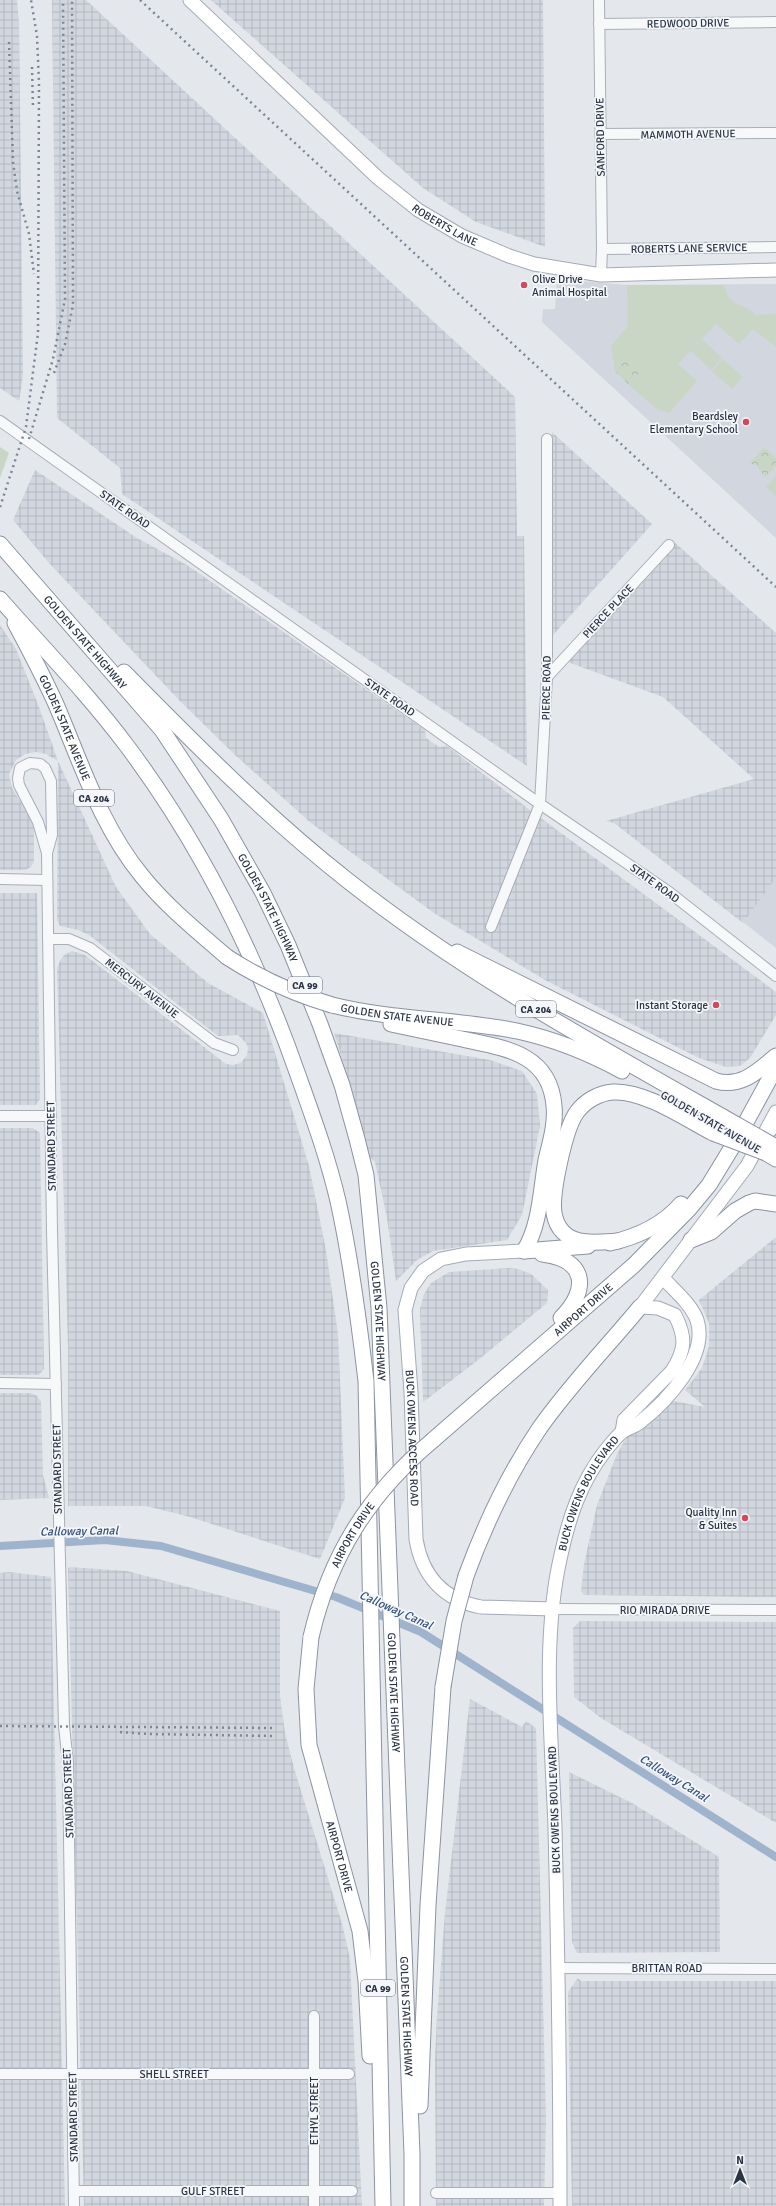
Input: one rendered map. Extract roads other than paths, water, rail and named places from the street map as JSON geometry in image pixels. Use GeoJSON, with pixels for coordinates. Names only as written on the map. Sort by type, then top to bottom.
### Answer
{"type":"FeatureCollection","features":[{"type":"Feature","properties":{"kind":"highway","name":"GOLDEN STATE HIGHWAY"},"geometry":{"type":"LineString","coordinates":[[0,544],[33,580],[162,730],[206,794],[263,893],[288,945],[320,1024],[342,1085],[366,1175],[379,1308],[398,1765],[412,2154],[412,2206]]}},
{"type":"Feature","properties":{"kind":"highway","name":"GOLDEN STATE AVENUE"},"geometry":{"type":"LineString","coordinates":[[33,580],[184,734],[270,815],[346,879],[423,937],[483,978],[607,1052],[721,1124]]}},
{"type":"Feature","properties":{"kind":"highway","name":"GOLDEN STATE HIGHWAY"},"geometry":{"type":"LineString","coordinates":[[3,603],[62,665],[127,746],[188,837],[227,906],[274,1009],[318,1129],[338,1202],[360,1332],[366,1381],[383,2206]]}},
{"type":"Feature","properties":{"kind":"highway","name":"GOLDEN STATE AVENUE"},"geometry":{"type":"LineString","coordinates":[[3,603],[55,701],[93,795],[117,841],[141,875],[168,906],[228,957],[264,980],[332,1006],[376,1014],[499,1028],[550,1040],[583,1052],[614,1067],[773,1153]]}},
{"type":"Feature","properties":{"kind":"highway"},"geometry":{"type":"LineString","coordinates":[[423,937],[483,963],[716,1081],[736,1083],[747,1079],[776,1056]]}},
{"type":"Feature","properties":{"kind":"highway"},"geometry":{"type":"LineString","coordinates":[[332,1006],[367,1019],[512,1050],[527,1057],[541,1071],[550,1087],[553,1097],[554,1120],[535,1223],[524,1251]]}},
{"type":"Feature","properties":{"kind":"highway","name":"AIRPORT DRIVE"},"geometry":{"type":"LineString","coordinates":[[382,2154],[369,2051],[362,1941],[350,1891],[320,1789],[309,1740],[306,1689],[311,1637],[325,1588],[338,1557],[353,1531],[388,1482],[510,1372],[634,1265],[689,1209],[709,1185],[734,1144],[776,1067]]}},
{"type":"Feature","properties":{"kind":"highway"},"geometry":{"type":"LineString","coordinates":[[618,1241],[591,1242],[570,1237],[559,1227],[554,1213],[566,1136],[572,1120],[582,1106],[605,1093],[632,1094],[656,1104],[770,1137],[776,1123]]}},
{"type":"Feature","properties":{"kind":"highway"},"geometry":{"type":"LineString","coordinates":[[721,1124],[773,1153]]}},
{"type":"Feature","properties":{"kind":"highway"},"geometry":{"type":"LineString","coordinates":[[524,1251],[596,1246],[637,1235],[657,1224],[716,1172]]}},
{"type":"Feature","properties":{"kind":"highway"},"geometry":{"type":"LineString","coordinates":[[691,1240],[711,1232],[735,1211],[755,1200],[776,1204]]}},
{"type":"Feature","properties":{"kind":"highway"},"geometry":{"type":"LineString","coordinates":[[510,1372],[569,1310],[578,1291],[579,1283],[577,1269],[567,1260],[553,1255],[524,1251]]}},
{"type":"Feature","properties":{"kind":"highway"},"geometry":{"type":"LineString","coordinates":[[412,2154],[420,2120],[428,1905],[443,1687],[454,1621],[466,1576],[486,1523],[522,1455],[558,1404],[640,1307]]}},
{"type":"Feature","properties":{"kind":"main road","name":"ROBERTS LANE"},"geometry":{"type":"LineString","coordinates":[[190,0],[378,178],[418,210],[462,236],[509,256],[554,268],[600,275],[776,270]]}},
{"type":"Feature","properties":{"kind":"main road"},"geometry":{"type":"LineString","coordinates":[[640,1307],[770,1137],[776,1112]]}},
{"type":"Feature","properties":{"kind":"main road","name":"BUCK OWENS ACCESS ROAD"},"geometry":{"type":"LineString","coordinates":[[524,1251],[466,1254],[441,1259],[423,1270],[411,1288],[406,1310],[412,1392],[416,1539],[418,1553],[424,1569],[435,1584],[445,1593],[470,1605],[481,1607],[554,1609]]}},
{"type":"Feature","properties":{"kind":"main road","name":"BUCK OWENS BOULEVARD"},"geometry":{"type":"LineString","coordinates":[[560,2200],[559,1968],[551,1689],[554,1609],[560,1556],[572,1510],[584,1482],[596,1464],[622,1432],[638,1425],[663,1400],[688,1369],[698,1350],[699,1330],[692,1311],[663,1278]]}},
{"type":"Feature","properties":{"kind":"main road","name":"BUCK OWENS BOULEVARD"},"geometry":{"type":"LineString","coordinates":[[622,1432],[624,1420],[672,1371],[678,1362],[683,1347],[683,1332],[675,1315],[658,1308],[640,1307]]}},
{"type":"Feature","properties":{"kind":"street","name":"SANFORD DRIVE"},"geometry":{"type":"LineString","coordinates":[[599,0],[602,249],[600,275]]}},
{"type":"Feature","properties":{"kind":"street","name":"REDWOOD DRIVE"},"geometry":{"type":"LineString","coordinates":[[599,24],[776,22]]}},
{"type":"Feature","properties":{"kind":"street","name":"MAMMOTH AVENUE"},"geometry":{"type":"LineString","coordinates":[[600,134],[776,133]]}},
{"type":"Feature","properties":{"kind":"street","name":"ROBERTS LANE SERVICE"},"geometry":{"type":"LineString","coordinates":[[602,249],[776,248]]}},
{"type":"Feature","properties":{"kind":"street","name":"STATE ROAD"},"geometry":{"type":"LineString","coordinates":[[0,422],[540,804],[669,892],[776,976]]}},
{"type":"Feature","properties":{"kind":"street","name":"PIERCE ROAD"},"geometry":{"type":"LineString","coordinates":[[491,927],[540,804],[546,677],[547,439]]}},
{"type":"Feature","properties":{"kind":"street","name":"PIERCE PLACE"},"geometry":{"type":"LineString","coordinates":[[546,677],[669,545]]}},
{"type":"Feature","properties":{"kind":"street","name":"STANDARD STREET"},"geometry":{"type":"LineString","coordinates":[[47,853],[38,822],[18,778],[20,768],[30,763],[40,764],[45,768],[51,781],[52,835],[47,853],[47,880],[60,1568],[64,1726],[68,1771],[74,2206]]}},
{"type":"Feature","properties":{"kind":"street"},"geometry":{"type":"LineString","coordinates":[[0,879],[47,880]]}},
{"type":"Feature","properties":{"kind":"street","name":"MERCURY AVENUE"},"geometry":{"type":"LineString","coordinates":[[48,939],[69,939],[90,948],[214,1043],[233,1050]]}},
{"type":"Feature","properties":{"kind":"street"},"geometry":{"type":"LineString","coordinates":[[0,1116],[51,1116]]}},
{"type":"Feature","properties":{"kind":"street"},"geometry":{"type":"LineString","coordinates":[[0,1383],[56,1384]]}},
{"type":"Feature","properties":{"kind":"street","name":"RIO MIRADA DRIVE"},"geometry":{"type":"LineString","coordinates":[[554,1609],[776,1610]]}},
{"type":"Feature","properties":{"kind":"street","name":"BRITTAN ROAD"},"geometry":{"type":"LineString","coordinates":[[559,1968],[776,1969]]}},
{"type":"Feature","properties":{"kind":"street","name":"ETHYL STREET"},"geometry":{"type":"LineString","coordinates":[[314,2016],[314,2206]]}},
{"type":"Feature","properties":{"kind":"street","name":"SHELL STREET"},"geometry":{"type":"LineString","coordinates":[[0,2074],[348,2074]]}},
{"type":"Feature","properties":{"kind":"street","name":"GULF STREET"},"geometry":{"type":"LineString","coordinates":[[74,2191],[352,2191]]}},
{"type":"Feature","properties":{"kind":"street"},"geometry":{"type":"LineString","coordinates":[[436,2193],[560,2200]]}},
{"type":"Feature","properties":{"kind":"waterway","name":"Calloway Canal"},"geometry":{"type":"LineString","coordinates":[[0,1546],[105,1540],[161,1546],[336,1597],[421,1632],[776,1857]]}},
{"type":"Feature","properties":{"kind":"railway"},"geometry":{"type":"LineString","coordinates":[[0,507],[26,427],[38,333],[39,83],[37,36],[31,0]]}},
{"type":"Feature","properties":{"kind":"railway"},"geometry":{"type":"LineString","coordinates":[[29,439],[53,359],[65,299],[63,0]]}},
{"type":"Feature","properties":{"kind":"railway"},"geometry":{"type":"LineString","coordinates":[[54,373],[65,344],[73,305],[72,0]]}},
{"type":"Feature","properties":{"kind":"railway"},"geometry":{"type":"LineString","coordinates":[[140,0],[776,587]]}},
{"type":"Feature","properties":{"kind":"railway"},"geometry":{"type":"LineString","coordinates":[[9,42],[13,162],[17,191],[29,234],[34,274]]}},
{"type":"Feature","properties":{"kind":"railway"},"geometry":{"type":"LineString","coordinates":[[32,67],[33,109]]}},
{"type":"Feature","properties":{"kind":"railway"},"geometry":{"type":"LineString","coordinates":[[0,1726],[274,1728]]}},
{"type":"Feature","properties":{"kind":"railway"},"geometry":{"type":"LineString","coordinates":[[120,1732],[148,1734],[275,1736]]}},
{"type":"Feature","properties":{"kind":"place","name":"Olive Drive Animal Hospital"},"geometry":{"type":"Point","coordinates":[524,285]}},
{"type":"Feature","properties":{"kind":"place","name":"Beardsley Elementary School"},"geometry":{"type":"Point","coordinates":[746,422]}},
{"type":"Feature","properties":{"kind":"place","name":"Instant Storage"},"geometry":{"type":"Point","coordinates":[716,1005]}},
{"type":"Feature","properties":{"kind":"place","name":"Quality Inn & Suites"},"geometry":{"type":"Point","coordinates":[745,1518]}}]}
